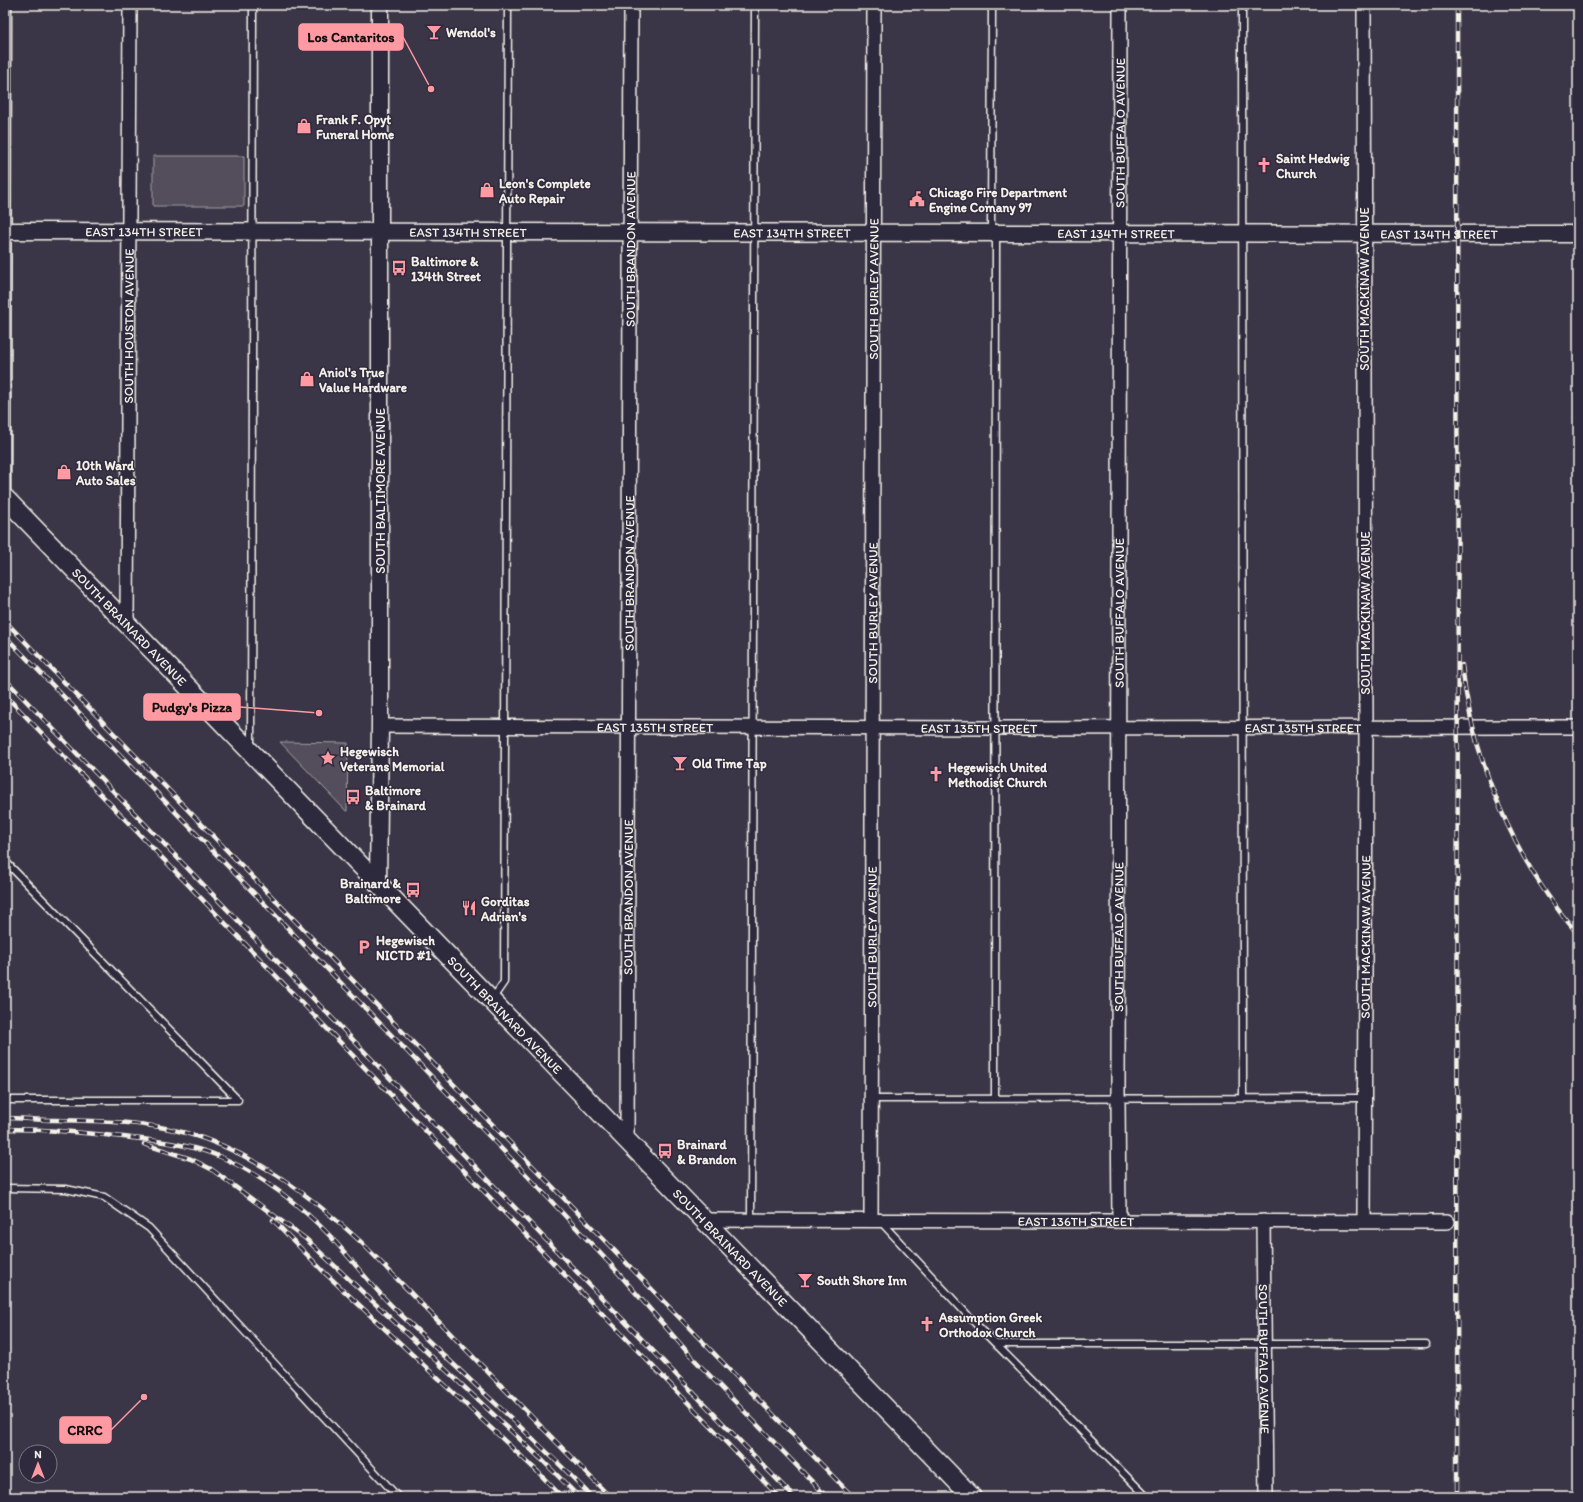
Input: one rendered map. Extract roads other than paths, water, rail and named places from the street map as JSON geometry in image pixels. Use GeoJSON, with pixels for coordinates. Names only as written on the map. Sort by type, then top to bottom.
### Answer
{"type":"FeatureCollection","features":[{"type":"Feature","properties":{"kind":"main road","name":"SOUTH BRAINARD AVENUE"},"geometry":{"type":"LineString","coordinates":[[6,499],[972,1497]]}},
{"type":"Feature","properties":{"kind":"street","name":"SOUTH HOUSTON AVENUE"},"geometry":{"type":"LineString","coordinates":[[127,624],[130,5]]}},
{"type":"Feature","properties":{"kind":"street","name":"SOUTH BALTIMORE AVENUE"},"geometry":{"type":"LineString","coordinates":[[378,882],[380,726],[380,5]]}},
{"type":"Feature","properties":{"kind":"street","name":"SOUTH BRANDON AVENUE"},"geometry":{"type":"LineString","coordinates":[[627,1140],[630,726],[631,5]]}},
{"type":"Feature","properties":{"kind":"street","name":"SOUTH BURLEY AVENUE"},"geometry":{"type":"LineString","coordinates":[[874,5],[872,1099],[875,1220]]}},
{"type":"Feature","properties":{"kind":"street","name":"SOUTH BUFFALO AVENUE"},"geometry":{"type":"LineString","coordinates":[[1119,1221],[1120,5]]}},
{"type":"Feature","properties":{"kind":"street","name":"SOUTH MACKINAW AVENUE"},"geometry":{"type":"LineString","coordinates":[[1364,5],[1363,233],[1366,727],[1364,1221]]}},
{"type":"Feature","properties":{"kind":"street","name":"EAST 134TH STREET"},"geometry":{"type":"LineString","coordinates":[[6,231],[1578,234]]}},
{"type":"Feature","properties":{"kind":"street","name":"EAST 135TH STREET"},"geometry":{"type":"LineString","coordinates":[[380,726],[753,726],[872,728],[1578,727]]}},
{"type":"Feature","properties":{"kind":"street","name":"EAST 136TH STREET"},"geometry":{"type":"LineString","coordinates":[[705,1220],[1447,1222]]}},
{"type":"Feature","properties":{"kind":"street","name":"SOUTH BUFFALO AVENUE"},"geometry":{"type":"LineString","coordinates":[[1263,1221],[1266,1497]]}},
{"type":"Feature","properties":{"kind":"lane"},"geometry":{"type":"LineString","coordinates":[[6,499],[8,5]]}},
{"type":"Feature","properties":{"kind":"lane"},"geometry":{"type":"LineString","coordinates":[[251,751],[253,5]]}},
{"type":"Feature","properties":{"kind":"lane"},"geometry":{"type":"LineString","coordinates":[[492,1000],[504,982],[508,5]]}},
{"type":"Feature","properties":{"kind":"lane"},"geometry":{"type":"LineString","coordinates":[[751,1220],[755,5]]}},
{"type":"Feature","properties":{"kind":"lane"},"geometry":{"type":"LineString","coordinates":[[992,5],[995,1099]]}},
{"type":"Feature","properties":{"kind":"lane"},"geometry":{"type":"LineString","coordinates":[[1242,5],[1243,1098]]}},
{"type":"Feature","properties":{"kind":"lane"},"geometry":{"type":"LineString","coordinates":[[5,861],[238,1100],[5,1100]]}},
{"type":"Feature","properties":{"kind":"lane"},"geometry":{"type":"LineString","coordinates":[[872,1099],[1364,1098]]}},
{"type":"Feature","properties":{"kind":"lane"},"geometry":{"type":"LineString","coordinates":[[5,1188],[66,1189],[104,1197],[149,1228],[398,1497]]}},
{"type":"Feature","properties":{"kind":"lane"},"geometry":{"type":"LineString","coordinates":[[875,1220],[1147,1497]]}},
{"type":"Feature","properties":{"kind":"lane"},"geometry":{"type":"LineString","coordinates":[[998,1344],[1426,1344]]}},
{"type":"Feature","properties":{"kind":"lane"},"geometry":{"type":"LineString","coordinates":[[1138,1488],[1138,1497]]}},
{"type":"Feature","properties":{"kind":"railway"},"geometry":{"type":"LineString","coordinates":[[1457,5],[1457,1497]]}},
{"type":"Feature","properties":{"kind":"railway"},"geometry":{"type":"LineString","coordinates":[[5,621],[853,1497]]}},
{"type":"Feature","properties":{"kind":"railway"},"geometry":{"type":"LineString","coordinates":[[5,636],[521,1169],[614,1268],[690,1355],[827,1497]]}},
{"type":"Feature","properties":{"kind":"railway"},"geometry":{"type":"LineString","coordinates":[[1462,665],[1467,701],[1475,737],[1486,773],[1500,808],[1516,842],[1535,875],[1555,906],[1578,934]]}},
{"type":"Feature","properties":{"kind":"railway"},"geometry":{"type":"LineString","coordinates":[[5,679],[794,1497]]}},
{"type":"Feature","properties":{"kind":"railway"},"geometry":{"type":"LineString","coordinates":[[5,695],[779,1497]]}},
{"type":"Feature","properties":{"kind":"railway"},"geometry":{"type":"LineString","coordinates":[[5,1118],[120,1122],[170,1129],[211,1141],[235,1151],[258,1164],[302,1193],[362,1243],[610,1497]]}},
{"type":"Feature","properties":{"kind":"railway"},"geometry":{"type":"LineString","coordinates":[[5,1129],[73,1132],[182,1145],[221,1157],[251,1172],[280,1192],[321,1226],[387,1301],[544,1449],[592,1497]]}},
{"type":"Feature","properties":{"kind":"railway"},"geometry":{"type":"LineString","coordinates":[[144,1144],[191,1159],[211,1169],[306,1239],[541,1459],[579,1497]]}},
{"type":"Feature","properties":{"kind":"railway"},"geometry":{"type":"LineString","coordinates":[[273,1220],[325,1273],[538,1472],[562,1497]]}},
{"type":"Feature","properties":{"kind":"place","name":"Wendol's"},"geometry":{"type":"Point","coordinates":[434,32]}},
{"type":"Feature","properties":{"kind":"place","name":"Los Cantaritos"},"geometry":{"type":"Point","coordinates":[431,89]}},
{"type":"Feature","properties":{"kind":"place","name":"Frank F. Opyt Funeral Home"},"geometry":{"type":"Point","coordinates":[304,126]}},
{"type":"Feature","properties":{"kind":"place","name":"Saint Hedwig Church"},"geometry":{"type":"Point","coordinates":[1264,165]}},
{"type":"Feature","properties":{"kind":"place","name":"Leon's Complete Auto Repair"},"geometry":{"type":"Point","coordinates":[487,190]}},
{"type":"Feature","properties":{"kind":"place","name":"Chicago Fire Department Engine Comany 97"},"geometry":{"type":"Point","coordinates":[917,199]}},
{"type":"Feature","properties":{"kind":"place","name":"Baltimore & 134th Street"},"geometry":{"type":"Point","coordinates":[399,268]}},
{"type":"Feature","properties":{"kind":"place","name":"Aniol's True Value Hardware"},"geometry":{"type":"Point","coordinates":[307,379]}},
{"type":"Feature","properties":{"kind":"place","name":"10th Ward Auto Sales"},"geometry":{"type":"Point","coordinates":[64,472]}},
{"type":"Feature","properties":{"kind":"place","name":"Pudgy's Pizza"},"geometry":{"type":"Point","coordinates":[319,713]}},
{"type":"Feature","properties":{"kind":"place","name":"Hegewisch Veterans Memorial"},"geometry":{"type":"Point","coordinates":[328,758]}},
{"type":"Feature","properties":{"kind":"place","name":"Old Time Tap"},"geometry":{"type":"Point","coordinates":[680,763]}},
{"type":"Feature","properties":{"kind":"place","name":"Hegewisch United Methodist Church"},"geometry":{"type":"Point","coordinates":[936,774]}},
{"type":"Feature","properties":{"kind":"place","name":"Baltimore & Brainard"},"geometry":{"type":"Point","coordinates":[353,797]}},
{"type":"Feature","properties":{"kind":"place","name":"Brainard & Baltimore"},"geometry":{"type":"Point","coordinates":[413,890]}},
{"type":"Feature","properties":{"kind":"place","name":"Gorditas Adrian's"},"geometry":{"type":"Point","coordinates":[469,908]}},
{"type":"Feature","properties":{"kind":"place","name":"Hegewisch NICTD #1"},"geometry":{"type":"Point","coordinates":[364,947]}},
{"type":"Feature","properties":{"kind":"place","name":"Brainard & Brandon"},"geometry":{"type":"Point","coordinates":[665,1151]}},
{"type":"Feature","properties":{"kind":"place","name":"South Shore Inn"},"geometry":{"type":"Point","coordinates":[805,1280]}},
{"type":"Feature","properties":{"kind":"place","name":"Assumption Greek Orthodox Church"},"geometry":{"type":"Point","coordinates":[927,1324]}},
{"type":"Feature","properties":{"kind":"place","name":"CRRC"},"geometry":{"type":"Point","coordinates":[144,1397]}}]}
